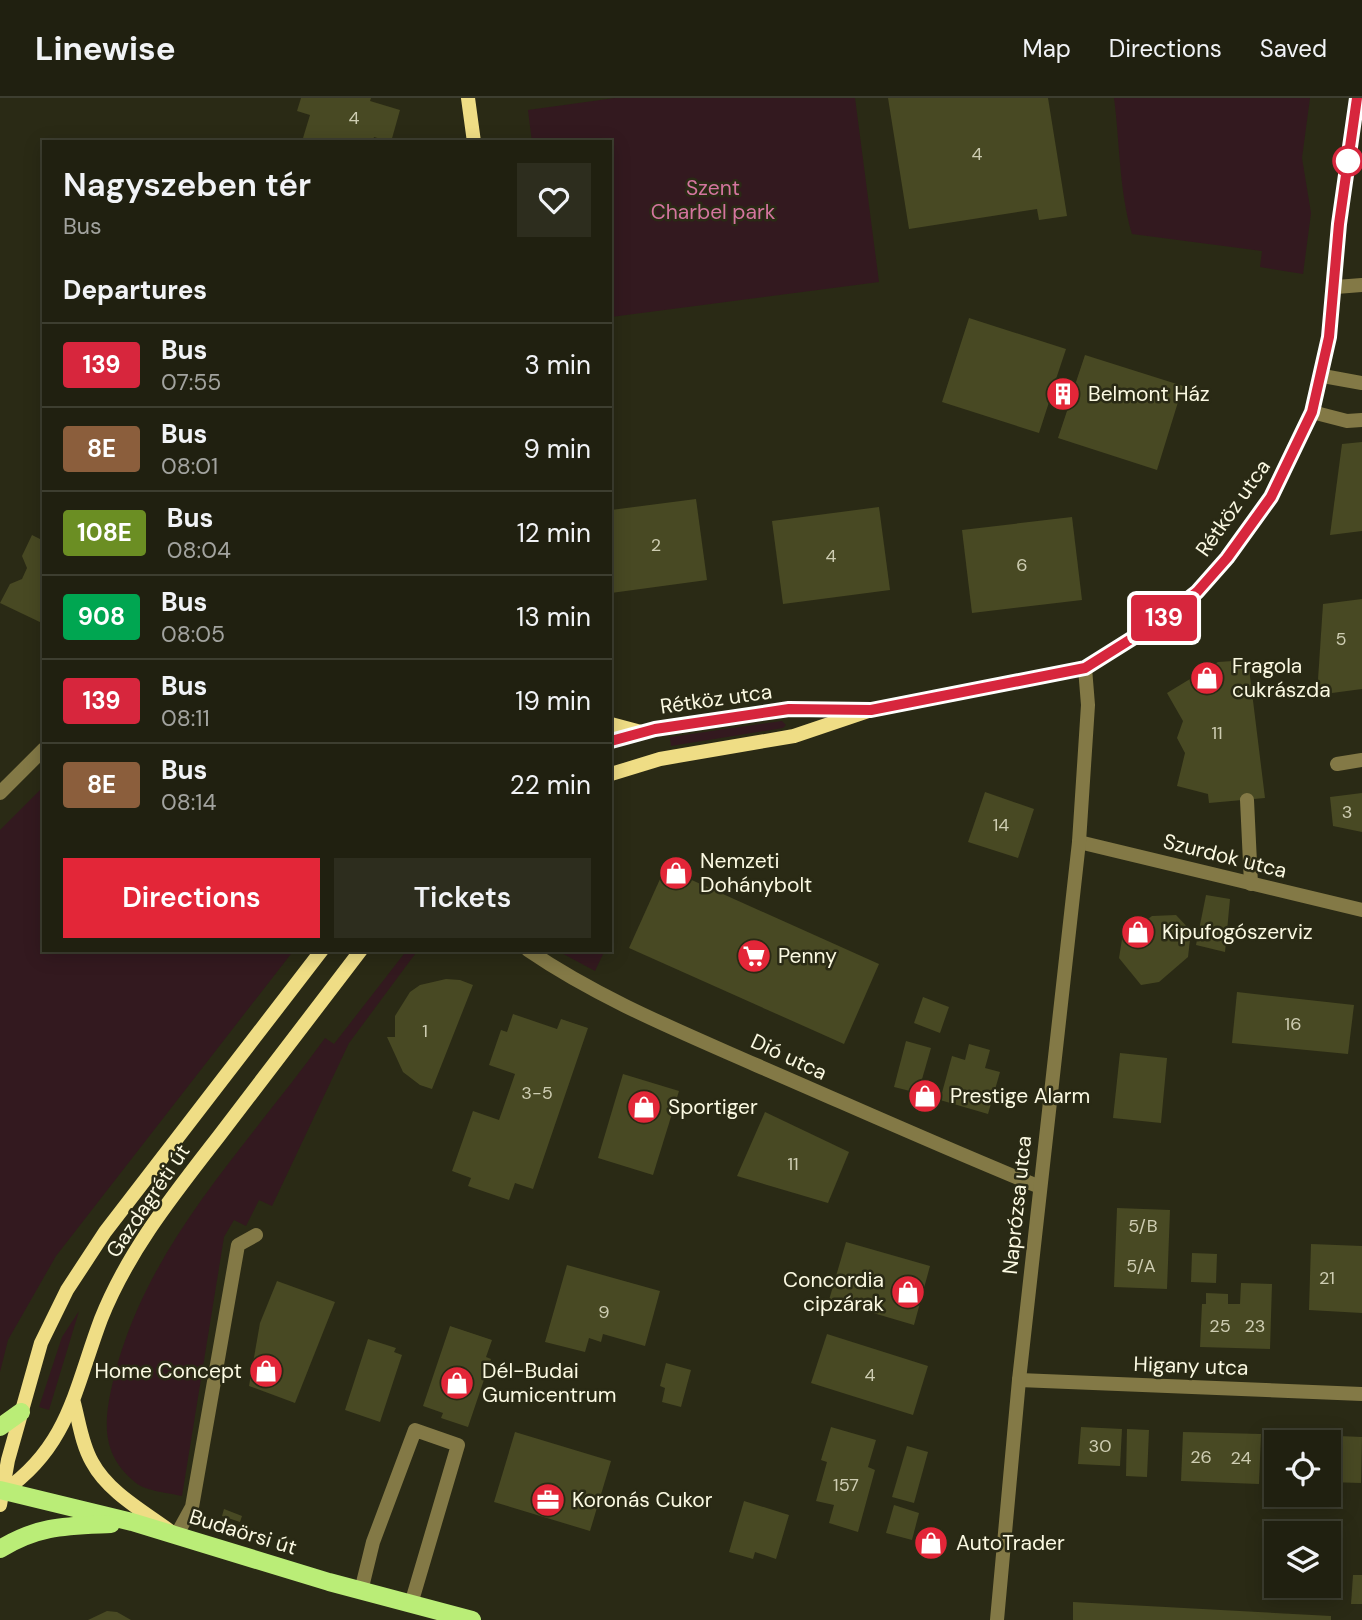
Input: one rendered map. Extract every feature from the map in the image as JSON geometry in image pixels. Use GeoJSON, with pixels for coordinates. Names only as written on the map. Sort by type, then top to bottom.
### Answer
{"type":"FeatureCollection","features":[{"type":"Feature","properties":{"kind":"main road"},"geometry":{"type":"LineString","coordinates":[[0,1427],[21,1412]]}},
{"type":"Feature","properties":{"kind":"main road","name":"Budaörsi út"},"geometry":{"type":"LineString","coordinates":[[1,1495],[132,1522],[361,1591],[472,1620]]}},
{"type":"Feature","properties":{"kind":"main road"},"geometry":{"type":"LineString","coordinates":[[0,1549],[37,1530],[59,1525],[132,1522]]}},
{"type":"Feature","properties":{"kind":"street"},"geometry":{"type":"LineString","coordinates":[[468,98],[474,140]]}},
{"type":"Feature","properties":{"kind":"street","name":"Rétköz utca"},"geometry":{"type":"LineString","coordinates":[[612,774],[660,759],[794,736],[871,710],[1085,668],[1163,619],[1197,592],[1227,558],[1271,497],[1312,412],[1323,376],[1336,287],[1339,224],[1357,98]]}},
{"type":"Feature","properties":{"kind":"street"},"geometry":{"type":"LineString","coordinates":[[1336,287],[1362,285]]}},
{"type":"Feature","properties":{"kind":"street"},"geometry":{"type":"LineString","coordinates":[[1323,376],[1362,383]]}},
{"type":"Feature","properties":{"kind":"street"},"geometry":{"type":"LineString","coordinates":[[1312,412],[1347,421],[1362,419]]}},
{"type":"Feature","properties":{"kind":"street","name":"Naprózsa utca"},"geometry":{"type":"LineString","coordinates":[[997,1620],[1019,1380],[1079,842],[1088,705],[1085,668]]}},
{"type":"Feature","properties":{"kind":"street","name":"Rétköz utca"},"geometry":{"type":"LineString","coordinates":[[612,741],[642,732],[789,709],[871,710]]}},
{"type":"Feature","properties":{"kind":"street"},"geometry":{"type":"LineString","coordinates":[[612,724],[642,732]]}},
{"type":"Feature","properties":{"kind":"street"},"geometry":{"type":"LineString","coordinates":[[0,793],[42,751]]}},
{"type":"Feature","properties":{"kind":"street"},"geometry":{"type":"LineString","coordinates":[[1337,764],[1362,761]]}},
{"type":"Feature","properties":{"kind":"street"},"geometry":{"type":"LineString","coordinates":[[1247,800],[1251,884]]}},
{"type":"Feature","properties":{"kind":"street","name":"Szurdok utca"},"geometry":{"type":"LineString","coordinates":[[1079,842],[1362,910]]}},
{"type":"Feature","properties":{"kind":"street","name":"Gazdagréti út"},"geometry":{"type":"LineString","coordinates":[[1,1495],[41,1343],[66,1290],[105,1232],[320,952]]}},
{"type":"Feature","properties":{"kind":"street","name":"Gazdagréti út"},"geometry":{"type":"LineString","coordinates":[[1,1495],[34,1468],[54,1443],[74,1404],[102,1319],[134,1251],[359,952]]}},
{"type":"Feature","properties":{"kind":"street","name":"Dió utca"},"geometry":{"type":"LineString","coordinates":[[531,952],[589,986],[687,1035],[837,1103],[1040,1187]]}},
{"type":"Feature","properties":{"kind":"street"},"geometry":{"type":"LineString","coordinates":[[74,1404],[90,1460],[100,1474],[117,1492],[176,1536],[192,1507],[238,1245],[256,1235]]}},
{"type":"Feature","properties":{"kind":"street","name":"Higany utca"},"geometry":{"type":"LineString","coordinates":[[1019,1380],[1362,1394]]}},
{"type":"Feature","properties":{"kind":"street"},"geometry":{"type":"LineString","coordinates":[[361,1591],[373,1542],[415,1430],[458,1445],[411,1604]]}},
{"type":"Feature","properties":{"kind":"green space","name":"Szent Charbel park"},"geometry":{"type":"Polygon","coordinates":[[[615,98],[855,98],[879,282],[612,317],[612,140],[532,140],[528,110],[615,98]]]}},
{"type":"Feature","properties":{"kind":"green space"},"geometry":{"type":"Polygon","coordinates":[[[1114,98],[1310,98],[1302,158],[1311,213],[1303,274],[1260,267],[1262,251],[1132,234],[1122,184],[1114,98]]]}},
{"type":"Feature","properties":{"kind":"green space"},"geometry":{"type":"Polygon","coordinates":[[[782,721],[786,725],[783,728],[671,746],[670,737],[782,721]]]}},
{"type":"Feature","properties":{"kind":"green space"},"geometry":{"type":"Polygon","coordinates":[[[42,788],[42,952],[292,952],[56,1256],[8,1340],[0,1372],[0,830],[42,788]]]}},
{"type":"Feature","properties":{"kind":"green space"},"geometry":{"type":"Polygon","coordinates":[[[405,952],[417,952],[349,1043],[272,1206],[259,1200],[246,1226],[234,1220],[224,1237],[182,1496],[140,1486],[124,1472],[116,1460],[107,1434],[108,1407],[114,1377],[130,1328],[150,1283],[203,1198],[325,1038],[334,1044],[405,952]]]}},
{"type":"Feature","properties":{"kind":"green space"},"geometry":{"type":"Polygon","coordinates":[[[560,952],[604,952],[595,971],[560,952]]]}},
{"type":"Feature","properties":{"kind":"green space"},"geometry":{"type":"Polygon","coordinates":[[[79,1311],[49,1410],[39,1407],[62,1337],[79,1311]]]}},
{"type":"Feature","properties":{"kind":"building"},"geometry":{"type":"Polygon","coordinates":[[[301,98],[371,98],[370,101],[400,110],[392,140],[374,137],[373,140],[309,140],[303,138],[310,115],[297,111],[301,98]]]}},
{"type":"Feature","properties":{"kind":"building"},"geometry":{"type":"Polygon","coordinates":[[[888,98],[1048,98],[1067,216],[1039,220],[1037,209],[909,229],[888,98]]]}},
{"type":"Feature","properties":{"kind":"building","name":"Belmont Ház"},"geometry":{"type":"Polygon","coordinates":[[[969,318],[1066,349],[1054,385],[1073,391],[1085,355],[1183,386],[1157,470],[1058,438],[1070,402],[1051,396],[1039,433],[942,402],[969,318]]]}},
{"type":"Feature","properties":{"kind":"building"},"geometry":{"type":"Polygon","coordinates":[[[1362,442],[1362,531],[1330,535],[1342,444],[1362,442]]]}},
{"type":"Feature","properties":{"kind":"building"},"geometry":{"type":"Polygon","coordinates":[[[696,499],[707,580],[612,593],[612,510],[696,499]]]}},
{"type":"Feature","properties":{"kind":"building"},"geometry":{"type":"Polygon","coordinates":[[[879,507],[890,590],[783,604],[772,521],[879,507]]]}},
{"type":"Feature","properties":{"kind":"building"},"geometry":{"type":"Polygon","coordinates":[[[1072,517],[1082,600],[972,613],[962,530],[1072,517]]]}},
{"type":"Feature","properties":{"kind":"building"},"geometry":{"type":"Polygon","coordinates":[[[32,535],[42,540],[42,623],[0,603],[10,584],[22,579],[27,568],[22,556],[32,535]]]}},
{"type":"Feature","properties":{"kind":"building"},"geometry":{"type":"Polygon","coordinates":[[[1362,599],[1362,689],[1317,695],[1323,604],[1362,599]]]}},
{"type":"Feature","properties":{"kind":"building"},"geometry":{"type":"Polygon","coordinates":[[[1248,660],[1265,798],[1209,803],[1208,794],[1177,786],[1185,753],[1177,738],[1183,721],[1167,693],[1218,662],[1248,660]]]}},
{"type":"Feature","properties":{"kind":"building"},"geometry":{"type":"Polygon","coordinates":[[[985,792],[1034,809],[1018,858],[968,842],[985,792]]]}},
{"type":"Feature","properties":{"kind":"building"},"geometry":{"type":"Polygon","coordinates":[[[1362,793],[1362,832],[1333,826],[1330,797],[1362,793]]]}},
{"type":"Feature","properties":{"kind":"building","name":"Penny"},"geometry":{"type":"Polygon","coordinates":[[[665,868],[879,964],[844,1044],[629,948],[665,868]]]}},
{"type":"Feature","properties":{"kind":"building"},"geometry":{"type":"Polygon","coordinates":[[[1206,895],[1230,899],[1225,952],[1196,945],[1206,895]]]}},
{"type":"Feature","properties":{"kind":"building"},"geometry":{"type":"Polygon","coordinates":[[[1176,915],[1191,931],[1188,957],[1159,982],[1141,985],[1119,958],[1122,939],[1152,916],[1176,915]]]}},
{"type":"Feature","properties":{"kind":"building"},"geometry":{"type":"Polygon","coordinates":[[[446,979],[473,985],[432,1089],[420,1085],[403,1072],[387,1037],[395,1037],[395,1016],[410,992],[420,985],[446,979]]]}},
{"type":"Feature","properties":{"kind":"building"},"geometry":{"type":"Polygon","coordinates":[[[1237,992],[1354,1005],[1348,1054],[1232,1043],[1237,992]]]}},
{"type":"Feature","properties":{"kind":"building"},"geometry":{"type":"Polygon","coordinates":[[[923,997],[949,1007],[940,1033],[914,1023],[923,997]]]}},
{"type":"Feature","properties":{"kind":"building"},"geometry":{"type":"Polygon","coordinates":[[[513,1014],[557,1029],[561,1019],[588,1028],[533,1189],[515,1183],[509,1200],[468,1186],[471,1178],[452,1171],[473,1111],[499,1120],[515,1074],[489,1065],[501,1030],[507,1032],[513,1014]]]}},
{"type":"Feature","properties":{"kind":"building"},"geometry":{"type":"Polygon","coordinates":[[[906,1041],[931,1048],[918,1093],[894,1087],[906,1041]]]}},
{"type":"Feature","properties":{"kind":"building"},"geometry":{"type":"Polygon","coordinates":[[[969,1044],[990,1050],[985,1068],[1000,1072],[988,1114],[940,1100],[952,1056],[965,1060],[969,1044]]]}},
{"type":"Feature","properties":{"kind":"building"},"geometry":{"type":"Polygon","coordinates":[[[1120,1053],[1167,1058],[1161,1123],[1113,1118],[1120,1053]]]}},
{"type":"Feature","properties":{"kind":"building"},"geometry":{"type":"Polygon","coordinates":[[[623,1074],[679,1091],[653,1175],[598,1158],[623,1074]]]}},
{"type":"Feature","properties":{"kind":"building"},"geometry":{"type":"Polygon","coordinates":[[[765,1112],[849,1152],[828,1203],[737,1176],[765,1112]]]}},
{"type":"Feature","properties":{"kind":"building"},"geometry":{"type":"Polygon","coordinates":[[[1117,1208],[1170,1210],[1167,1289],[1114,1287],[1117,1208]]]}},
{"type":"Feature","properties":{"kind":"building"},"geometry":{"type":"Polygon","coordinates":[[[846,1242],[930,1266],[914,1325],[829,1300],[846,1242]]]}},
{"type":"Feature","properties":{"kind":"building"},"geometry":{"type":"Polygon","coordinates":[[[1311,1244],[1362,1246],[1362,1313],[1309,1310],[1311,1244]]]}},
{"type":"Feature","properties":{"kind":"building"},"geometry":{"type":"Polygon","coordinates":[[[1192,1253],[1217,1254],[1216,1283],[1191,1282],[1192,1253]]]}},
{"type":"Feature","properties":{"kind":"building"},"geometry":{"type":"Polygon","coordinates":[[[567,1265],[660,1291],[645,1346],[603,1334],[601,1342],[589,1338],[585,1352],[545,1342],[567,1265]]]}},
{"type":"Feature","properties":{"kind":"building"},"geometry":{"type":"Polygon","coordinates":[[[277,1281],[335,1302],[295,1403],[249,1386],[260,1323],[277,1281]]]}},
{"type":"Feature","properties":{"kind":"building"},"geometry":{"type":"Polygon","coordinates":[[[1241,1283],[1272,1284],[1270,1349],[1200,1347],[1202,1304],[1206,1304],[1206,1293],[1228,1294],[1228,1304],[1240,1304],[1241,1283]]]}},
{"type":"Feature","properties":{"kind":"building","name":"Dél-Budai Gumicentrum"},"geometry":{"type":"Polygon","coordinates":[[[450,1326],[492,1340],[486,1357],[491,1359],[468,1427],[441,1418],[443,1413],[423,1406],[450,1326]]]}},
{"type":"Feature","properties":{"kind":"building"},"geometry":{"type":"Polygon","coordinates":[[[827,1334],[928,1366],[913,1415],[811,1383],[827,1334]]]}},
{"type":"Feature","properties":{"kind":"building"},"geometry":{"type":"Polygon","coordinates":[[[368,1339],[396,1348],[394,1352],[402,1355],[380,1422],[345,1410],[368,1339]]]}},
{"type":"Feature","properties":{"kind":"building"},"geometry":{"type":"Polygon","coordinates":[[[666,1363],[691,1370],[681,1407],[662,1402],[665,1388],[660,1386],[666,1363]]]}},
{"type":"Feature","properties":{"kind":"building"},"geometry":{"type":"Polygon","coordinates":[[[831,1427],[876,1440],[868,1467],[875,1470],[858,1532],[829,1523],[834,1505],[816,1501],[827,1462],[821,1460],[831,1427]]]}},
{"type":"Feature","properties":{"kind":"building"},"geometry":{"type":"Polygon","coordinates":[[[1081,1427],[1122,1429],[1120,1466],[1078,1464],[1081,1427]]]}},
{"type":"Feature","properties":{"kind":"building"},"geometry":{"type":"Polygon","coordinates":[[[1127,1429],[1149,1430],[1147,1477],[1126,1476],[1127,1429]]]}},
{"type":"Feature","properties":{"kind":"building"},"geometry":{"type":"Polygon","coordinates":[[[515,1432],[611,1461],[590,1531],[494,1502],[515,1432]]]}},
{"type":"Feature","properties":{"kind":"building"},"geometry":{"type":"Polygon","coordinates":[[[1183,1432],[1261,1434],[1259,1484],[1181,1481],[1183,1432]]]}},
{"type":"Feature","properties":{"kind":"building"},"geometry":{"type":"Polygon","coordinates":[[[1341,1436],[1362,1437],[1361,1483],[1341,1482],[1341,1436]]]}},
{"type":"Feature","properties":{"kind":"building"},"geometry":{"type":"Polygon","coordinates":[[[907,1446],[928,1452],[914,1503],[892,1497],[907,1446]]]}},
{"type":"Feature","properties":{"kind":"building"},"geometry":{"type":"Polygon","coordinates":[[[744,1501],[789,1515],[776,1559],[755,1552],[753,1559],[729,1552],[744,1501]]]}},
{"type":"Feature","properties":{"kind":"building"},"geometry":{"type":"Polygon","coordinates":[[[894,1505],[919,1513],[912,1540],[886,1533],[894,1505]]]}},
{"type":"Feature","properties":{"kind":"building"},"geometry":{"type":"Polygon","coordinates":[[[224,1509],[242,1516],[240,1522],[222,1516],[224,1509]]]}},
{"type":"Feature","properties":{"kind":"building"},"geometry":{"type":"Polygon","coordinates":[[[1353,1575],[1362,1575],[1362,1604],[1351,1604],[1353,1575]]]}},
{"type":"Feature","properties":{"kind":"building"},"geometry":{"type":"Polygon","coordinates":[[[1073,1602],[1331,1616],[1331,1620],[1073,1620],[1073,1602]]]}},
{"type":"Feature","properties":{"kind":"building"},"geometry":{"type":"Polygon","coordinates":[[[107,1611],[117,1612],[131,1620],[88,1620],[107,1611]]]}},
{"type":"Feature","properties":{"kind":"bus line","name":"139"},"geometry":{"type":"LineString","coordinates":[[612,741],[655,729],[724,721],[789,709],[871,710],[1085,668],[1119,649],[1197,592],[1227,558],[1271,497],[1312,412],[1323,376],[1329,337],[1336,287],[1339,224],[1357,98]]}},
{"type":"Feature","properties":{"kind":"place","name":"Belmont Ház"},"geometry":{"type":"Point","coordinates":[1063,394]}},
{"type":"Feature","properties":{"kind":"place","name":"Fragola cukrászda"},"geometry":{"type":"Point","coordinates":[1207,678]}},
{"type":"Feature","properties":{"kind":"place","name":"Nemzeti Dohánybolt"},"geometry":{"type":"Point","coordinates":[676,873]}},
{"type":"Feature","properties":{"kind":"place","name":"Kipufogószerviz"},"geometry":{"type":"Point","coordinates":[1138,932]}},
{"type":"Feature","properties":{"kind":"place","name":"Penny"},"geometry":{"type":"Point","coordinates":[754,956]}},
{"type":"Feature","properties":{"kind":"place","name":"Prestige Alarm"},"geometry":{"type":"Point","coordinates":[925,1096]}},
{"type":"Feature","properties":{"kind":"place","name":"Sportiger"},"geometry":{"type":"Point","coordinates":[644,1107]}},
{"type":"Feature","properties":{"kind":"place","name":"Concordia cipzárak"},"geometry":{"type":"Point","coordinates":[908,1292]}},
{"type":"Feature","properties":{"kind":"place","name":"Home Concept"},"geometry":{"type":"Point","coordinates":[266,1371]}},
{"type":"Feature","properties":{"kind":"place","name":"Dél-Budai Gumicentrum"},"geometry":{"type":"Point","coordinates":[457,1383]}},
{"type":"Feature","properties":{"kind":"place","name":"Koronás Cukor"},"geometry":{"type":"Point","coordinates":[548,1500]}},
{"type":"Feature","properties":{"kind":"place","name":"AutoTrader"},"geometry":{"type":"Point","coordinates":[931,1543]}}]}
